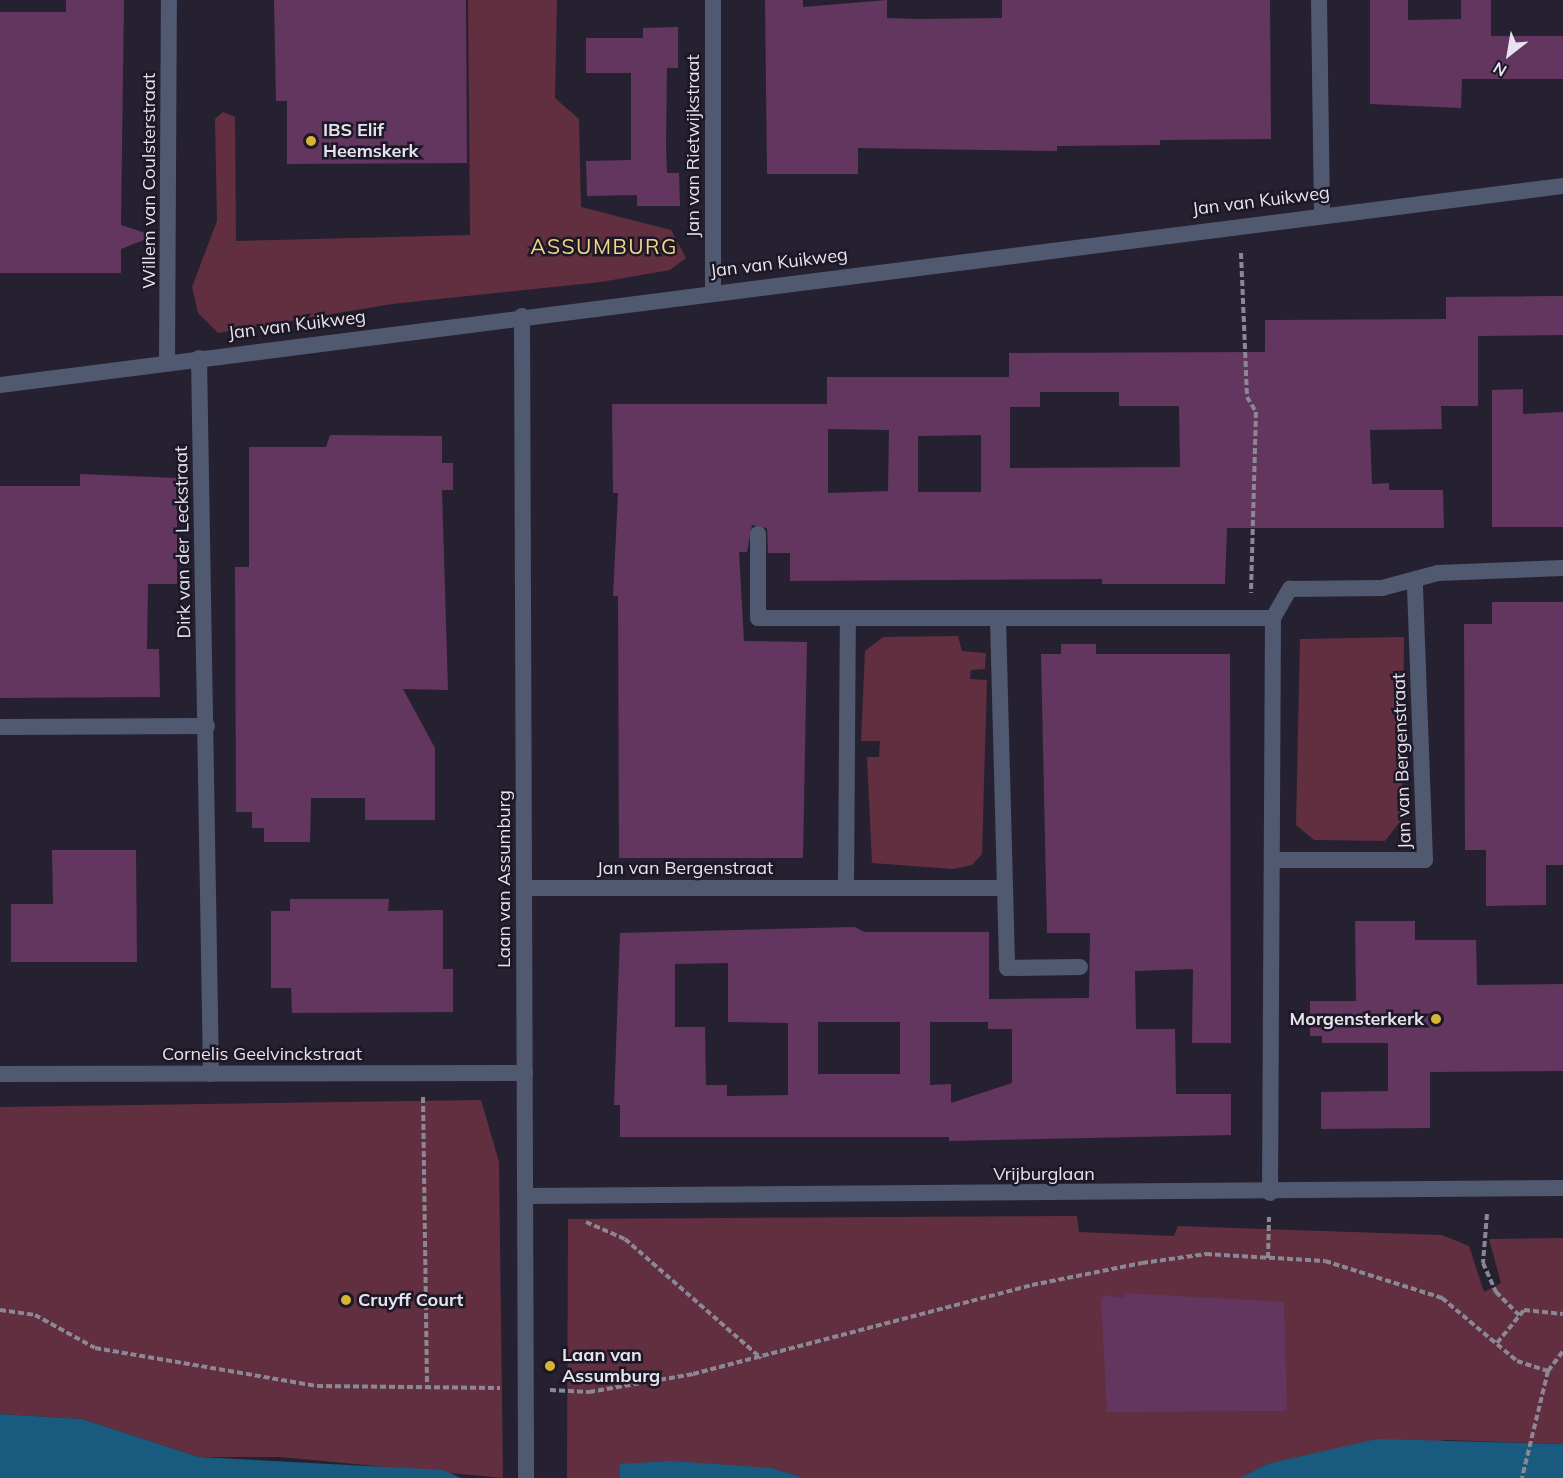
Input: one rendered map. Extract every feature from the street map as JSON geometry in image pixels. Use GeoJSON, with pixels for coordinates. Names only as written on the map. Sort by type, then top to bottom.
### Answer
{"type":"FeatureCollection","features":[{"type":"Feature","properties":{"kind":"street","name":"Willem van Coulsterstraat"},"geometry":{"type":"LineString","coordinates":[[167,363],[169,0]]}},
{"type":"Feature","properties":{"kind":"street","name":"Jan van Rietwijkstraat"},"geometry":{"type":"LineString","coordinates":[[713,0],[713,292]]}},
{"type":"Feature","properties":{"kind":"street"},"geometry":{"type":"LineString","coordinates":[[1319,0],[1322,213]]}},
{"type":"Feature","properties":{"kind":"street","name":"Jan van Kuikweg"},"geometry":{"type":"LineString","coordinates":[[0,385],[199,357],[1322,213],[1563,186]]}},
{"type":"Feature","properties":{"kind":"street","name":"Laan van Assumburg"},"geometry":{"type":"LineString","coordinates":[[522,316],[526,1478]]}},
{"type":"Feature","properties":{"kind":"street","name":"Dirk van der Leckstraat"},"geometry":{"type":"LineString","coordinates":[[199,357],[207,726],[211,1074]]}},
{"type":"Feature","properties":{"kind":"street"},"geometry":{"type":"LineString","coordinates":[[758,534],[758,618],[998,620],[1273,618]]}},
{"type":"Feature","properties":{"kind":"street"},"geometry":{"type":"LineString","coordinates":[[1270,1193],[1274,860],[1273,618],[1290,589],[1415,582],[1438,573],[1563,568]]}},
{"type":"Feature","properties":{"kind":"street","name":"Jan van Bergenstraat"},"geometry":{"type":"LineString","coordinates":[[1274,860],[1425,860],[1415,582]]}},
{"type":"Feature","properties":{"kind":"street"},"geometry":{"type":"LineString","coordinates":[[846,887],[848,619]]}},
{"type":"Feature","properties":{"kind":"street"},"geometry":{"type":"LineString","coordinates":[[998,620],[1007,968],[1080,967]]}},
{"type":"Feature","properties":{"kind":"street"},"geometry":{"type":"LineString","coordinates":[[0,727],[207,726]]}},
{"type":"Feature","properties":{"kind":"street","name":"Jan van Bergenstraat"},"geometry":{"type":"LineString","coordinates":[[524,888],[1004,888]]}},
{"type":"Feature","properties":{"kind":"street","name":"Cornelis Geelvinckstraat"},"geometry":{"type":"LineString","coordinates":[[0,1074],[525,1073]]}},
{"type":"Feature","properties":{"kind":"street","name":"Vrijburglaan"},"geometry":{"type":"LineString","coordinates":[[526,1196],[1270,1193],[1563,1188]]}},
{"type":"Feature","properties":{"kind":"path"},"geometry":{"type":"LineString","coordinates":[[1240,224],[1246,398],[1256,412],[1250,618]]}},
{"type":"Feature","properties":{"kind":"path"},"geometry":{"type":"LineString","coordinates":[[423,1073],[427,1387]]}},
{"type":"Feature","properties":{"kind":"path"},"geometry":{"type":"LineString","coordinates":[[1491,1189],[1484,1263],[1496,1292],[1519,1314]]}},
{"type":"Feature","properties":{"kind":"path"},"geometry":{"type":"LineString","coordinates":[[1268,1258],[1270,1193]]}},
{"type":"Feature","properties":{"kind":"path"},"geometry":{"type":"LineString","coordinates":[[575,1218],[625,1239],[762,1358]]}},
{"type":"Feature","properties":{"kind":"path"},"geometry":{"type":"LineString","coordinates":[[0,1310],[35,1315],[95,1348],[317,1386],[526,1388],[589,1392],[762,1358],[1032,1285],[1206,1254],[1325,1261],[1442,1298],[1517,1361],[1548,1371]]}},
{"type":"Feature","properties":{"kind":"path"},"geometry":{"type":"LineString","coordinates":[[1497,1343],[1524,1310],[1563,1314]]}},
{"type":"Feature","properties":{"kind":"path"},"geometry":{"type":"LineString","coordinates":[[1522,1478],[1533,1423],[1548,1371],[1563,1350]]}},
{"type":"Feature","properties":{"kind":"shaded area"},"geometry":{"type":"Polygon","coordinates":[[[468,0],[557,0],[555,98],[579,119],[581,207],[671,230],[686,258],[670,270],[601,282],[392,304],[218,333],[198,313],[192,287],[217,221],[215,119],[223,112],[235,117],[236,241],[470,235],[468,0]]]}},
{"type":"Feature","properties":{"kind":"shaded area"},"geometry":{"type":"Polygon","coordinates":[[[958,636],[962,651],[986,653],[985,669],[971,670],[970,679],[987,680],[982,854],[972,865],[953,869],[872,863],[867,757],[879,757],[880,741],[861,741],[865,651],[883,637],[958,636]]]}},
{"type":"Feature","properties":{"kind":"shaded area"},"geometry":{"type":"Polygon","coordinates":[[[1404,637],[1402,819],[1385,841],[1314,840],[1296,825],[1300,639],[1404,637]]]}},
{"type":"Feature","properties":{"kind":"shaded area"},"geometry":{"type":"Polygon","coordinates":[[[481,1100],[499,1162],[503,1478],[280,1457],[199,1457],[82,1419],[0,1414],[0,1107],[481,1100]]]}},
{"type":"Feature","properties":{"kind":"shaded area"},"geometry":{"type":"Polygon","coordinates":[[[1077,1216],[1079,1232],[1174,1236],[1178,1226],[1442,1235],[1469,1246],[1484,1292],[1501,1283],[1489,1239],[1563,1238],[1563,1444],[1446,1440],[1267,1464],[1240,1478],[805,1478],[771,1468],[619,1465],[620,1478],[567,1478],[568,1219],[1077,1216]]]}},
{"type":"Feature","properties":{"kind":"water"},"geometry":{"type":"Polygon","coordinates":[[[0,1414],[82,1419],[199,1457],[443,1470],[461,1478],[0,1478],[0,1414]]]}},
{"type":"Feature","properties":{"kind":"water"},"geometry":{"type":"Polygon","coordinates":[[[1377,1439],[1563,1444],[1563,1478],[1240,1478],[1267,1464],[1377,1439]]]}},
{"type":"Feature","properties":{"kind":"water"},"geometry":{"type":"Polygon","coordinates":[[[672,1461],[771,1468],[805,1478],[620,1478],[619,1464],[672,1461]]]}},
{"type":"Feature","properties":{"kind":"building"},"geometry":{"type":"Polygon","coordinates":[[[66,0],[124,0],[121,225],[154,236],[121,249],[121,273],[0,273],[0,12],[66,12],[66,0]]]}},
{"type":"Feature","properties":{"kind":"building"},"geometry":{"type":"Polygon","coordinates":[[[274,0],[466,0],[467,163],[287,164],[287,101],[276,101],[274,0]]]}},
{"type":"Feature","properties":{"kind":"building"},"geometry":{"type":"Polygon","coordinates":[[[765,0],[803,0],[803,7],[887,0],[887,18],[917,19],[1002,18],[1002,0],[1270,0],[1271,139],[1160,140],[1160,145],[1057,146],[1057,151],[858,148],[858,174],[767,174],[765,0]]]}},
{"type":"Feature","properties":{"kind":"building"},"geometry":{"type":"Polygon","coordinates":[[[1370,0],[1408,0],[1408,20],[1461,19],[1461,0],[1491,0],[1491,36],[1563,36],[1563,79],[1462,79],[1461,108],[1370,104],[1370,0]]]}},
{"type":"Feature","properties":{"kind":"building"},"geometry":{"type":"Polygon","coordinates":[[[678,27],[678,68],[667,68],[666,145],[667,173],[679,173],[680,206],[637,206],[637,195],[587,196],[586,161],[631,160],[631,73],[586,73],[586,38],[643,38],[643,28],[678,27]]]}},
{"type":"Feature","properties":{"kind":"building"},"geometry":{"type":"Polygon","coordinates":[[[1563,296],[1563,335],[1478,336],[1478,406],[1441,406],[1442,429],[1370,430],[1372,484],[1389,483],[1389,490],[1443,490],[1444,528],[1227,528],[1225,584],[1102,584],[1102,579],[790,581],[790,553],[768,553],[767,528],[752,525],[747,552],[739,552],[744,641],[807,642],[803,858],[619,858],[618,596],[613,596],[618,493],[613,493],[612,404],[827,404],[827,377],[1009,377],[1009,353],[1265,352],[1265,320],[1446,319],[1446,297],[1563,296]],[[1040,392],[1040,407],[1010,407],[1010,468],[1180,467],[1179,406],[1119,406],[1119,392],[1040,392]],[[828,429],[828,493],[888,491],[889,430],[828,429]],[[981,435],[918,436],[918,492],[981,492],[981,435]]]}},
{"type":"Feature","properties":{"kind":"building"},"geometry":{"type":"Polygon","coordinates":[[[1523,389],[1523,414],[1563,412],[1563,527],[1492,527],[1492,390],[1523,389]]]}},
{"type":"Feature","properties":{"kind":"building"},"geometry":{"type":"Polygon","coordinates":[[[330,435],[442,436],[442,463],[453,463],[453,490],[442,490],[448,690],[403,689],[435,748],[435,820],[365,820],[365,798],[311,798],[310,842],[264,842],[264,828],[252,828],[252,812],[236,812],[235,567],[249,567],[249,447],[326,447],[330,435]]]}},
{"type":"Feature","properties":{"kind":"building"},"geometry":{"type":"Polygon","coordinates":[[[80,474],[177,478],[177,584],[148,584],[147,649],[159,649],[160,697],[0,698],[0,486],[80,486],[80,474]]]}},
{"type":"Feature","properties":{"kind":"building"},"geometry":{"type":"Polygon","coordinates":[[[1492,602],[1563,602],[1563,865],[1546,865],[1546,905],[1486,906],[1486,850],[1465,850],[1464,624],[1492,624],[1492,602]]]}},
{"type":"Feature","properties":{"kind":"building"},"geometry":{"type":"Polygon","coordinates":[[[1061,644],[1096,644],[1096,654],[1230,654],[1231,1043],[1192,1043],[1193,969],[1135,971],[1136,1029],[1175,1029],[1176,1094],[1231,1094],[1231,1135],[949,1141],[949,1137],[620,1137],[620,1105],[614,1105],[620,933],[855,927],[864,932],[989,932],[989,999],[1089,998],[1090,933],[1047,933],[1041,654],[1061,654],[1061,644]],[[728,963],[675,964],[675,1027],[705,1027],[706,1085],[727,1085],[727,1096],[788,1095],[788,1023],[728,1022],[728,963]],[[818,1022],[818,1074],[900,1074],[900,1022],[818,1022]],[[930,1022],[930,1085],[951,1084],[951,1103],[1012,1083],[1012,1029],[988,1029],[988,1022],[930,1022]]]}},
{"type":"Feature","properties":{"kind":"building"},"geometry":{"type":"Polygon","coordinates":[[[52,850],[136,850],[137,962],[11,962],[11,904],[53,904],[52,850]]]}},
{"type":"Feature","properties":{"kind":"building"},"geometry":{"type":"Polygon","coordinates":[[[290,899],[389,899],[388,911],[443,910],[443,969],[453,969],[453,1012],[292,1013],[291,988],[271,988],[271,911],[290,911],[290,899]]]}},
{"type":"Feature","properties":{"kind":"building","name":"Morgensterkerk"},"geometry":{"type":"Polygon","coordinates":[[[1355,921],[1415,921],[1415,940],[1476,940],[1477,985],[1563,984],[1563,1071],[1430,1072],[1430,1128],[1321,1129],[1321,1092],[1388,1091],[1388,1043],[1322,1043],[1322,1036],[1310,1036],[1310,1001],[1356,1001],[1355,921]]]}},
{"type":"Feature","properties":{"kind":"building"},"geometry":{"type":"Polygon","coordinates":[[[1125,1293],[1284,1302],[1287,1411],[1107,1412],[1101,1300],[1104,1295],[1125,1298],[1125,1293]]]}},
{"type":"Feature","properties":{"kind":"place","name":"IBS Elif Heemskerk"},"geometry":{"type":"Point","coordinates":[311,141]}},
{"type":"Feature","properties":{"kind":"place","name":"Morgensterkerk"},"geometry":{"type":"Point","coordinates":[1436,1019]}},
{"type":"Feature","properties":{"kind":"place","name":"Cruyff Court"},"geometry":{"type":"Point","coordinates":[346,1300]}},
{"type":"Feature","properties":{"kind":"place","name":"Laan van Assumburg"},"geometry":{"type":"Point","coordinates":[550,1366]}},
{"type":"Feature","properties":{"kind":"district","name":"ASSUMBURG"},"geometry":{"type":"Point","coordinates":[604,246]}}]}
